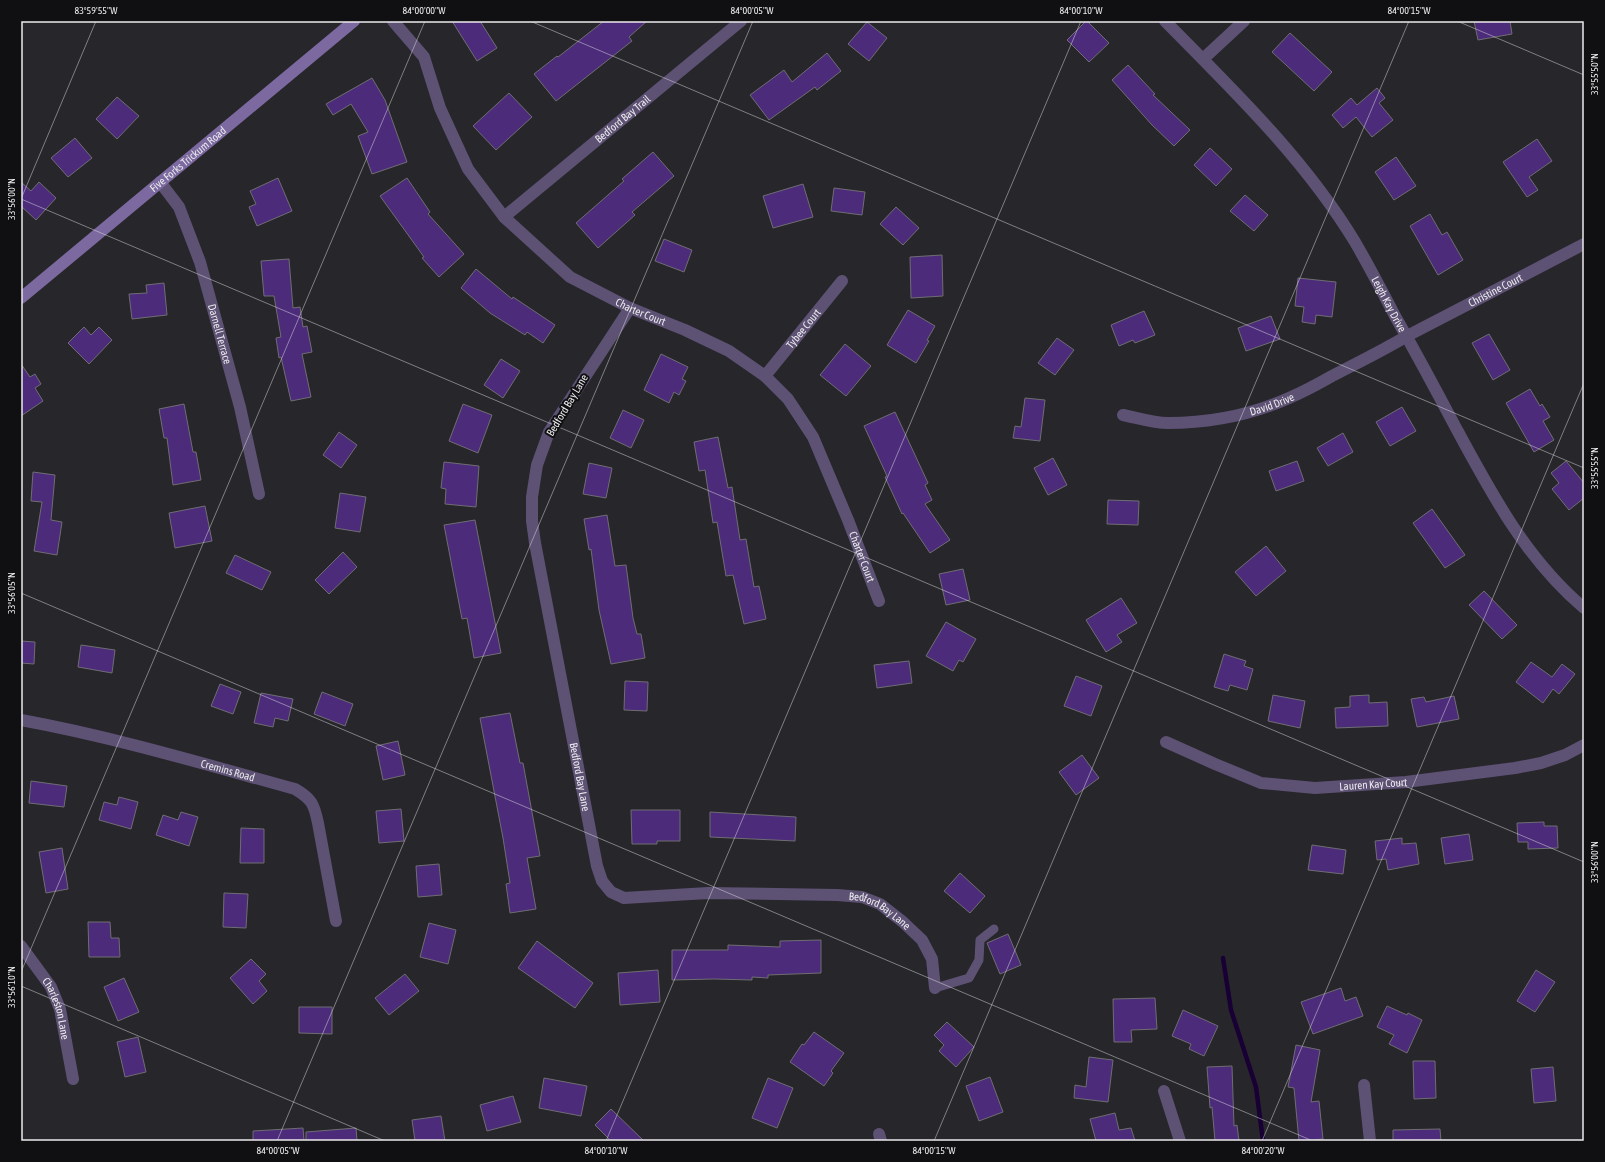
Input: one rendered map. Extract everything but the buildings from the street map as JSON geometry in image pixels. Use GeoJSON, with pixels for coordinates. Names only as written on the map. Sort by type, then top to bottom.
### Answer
{"type":"FeatureCollection","features":[{"type":"Feature","properties":{"kind":"main road","name":"Five Forks Trickum Road"},"geometry":{"type":"LineString","coordinates":[[21,298],[354,21]]}},
{"type":"Feature","properties":{"kind":"street","name":"Charter Court"},"geometry":{"type":"LineString","coordinates":[[393,21],[424,57],[440,108],[468,169],[504,217],[570,277],[630,308],[685,330],[729,351],[765,376],[788,399],[813,437],[848,520],[878,601]]}},
{"type":"Feature","properties":{"kind":"street","name":"Bedford Bay Trail"},"geometry":{"type":"LineString","coordinates":[[504,217],[741,21]]}},
{"type":"Feature","properties":{"kind":"street","name":"Leigh Kay Drive"},"geometry":{"type":"LineString","coordinates":[[1165,21],[1269,129],[1327,200],[1355,242],[1489,489],[1518,535],[1553,578],[1584,608]]}},
{"type":"Feature","properties":{"kind":"street"},"geometry":{"type":"LineString","coordinates":[[1203,59],[1244,21]]}},
{"type":"Feature","properties":{"kind":"street","name":"Darnell Terrace"},"geometry":{"type":"LineString","coordinates":[[160,182],[179,207],[200,262],[240,407],[259,494]]}},
{"type":"Feature","properties":{"kind":"street","name":"Christine Court"},"geometry":{"type":"LineString","coordinates":[[1407,336],[1584,244]]}},
{"type":"Feature","properties":{"kind":"street","name":"Tybee Court"},"geometry":{"type":"LineString","coordinates":[[765,376],[842,282]]}},
{"type":"Feature","properties":{"kind":"street","name":"Bedford Bay Lane"},"geometry":{"type":"LineString","coordinates":[[630,308],[549,432],[537,465],[532,497],[532,521],[535,544],[595,858],[602,881],[611,892],[624,898],[708,893],[837,895],[862,897],[880,904],[903,922],[922,940],[932,959],[935,988]]}},
{"type":"Feature","properties":{"kind":"street","name":"David Drive"},"geometry":{"type":"LineString","coordinates":[[1123,415],[1148,421],[1167,423],[1226,417],[1258,410],[1289,398],[1382,351],[1407,336]]}},
{"type":"Feature","properties":{"kind":"street","name":"Cremins Road"},"geometry":{"type":"LineString","coordinates":[[21,720],[58,726],[124,742],[295,789],[309,797],[315,810],[318,823],[336,920]]}},
{"type":"Feature","properties":{"kind":"street","name":"Lauren Kay Court"},"geometry":{"type":"LineString","coordinates":[[1166,742],[1215,764],[1262,782],[1314,788],[1406,782],[1515,768],[1541,763],[1565,755],[1584,744]]}},
{"type":"Feature","properties":{"kind":"street","name":"Charleston Lane"},"geometry":{"type":"LineString","coordinates":[[21,946],[51,987],[60,1009],[73,1079]]}},
{"type":"Feature","properties":{"kind":"street"},"geometry":{"type":"LineString","coordinates":[[1364,1085],[1370,1141]]}},
{"type":"Feature","properties":{"kind":"street"},"geometry":{"type":"LineString","coordinates":[[1164,1091],[1180,1141]]}},
{"type":"Feature","properties":{"kind":"lane"},"geometry":{"type":"LineString","coordinates":[[935,988],[968,978],[980,960],[980,940],[994,929]]}},
{"type":"Feature","properties":{"kind":"waterway"},"geometry":{"type":"LineString","coordinates":[[1223,958],[1231,1010],[1256,1087],[1263,1141]]}}]}
